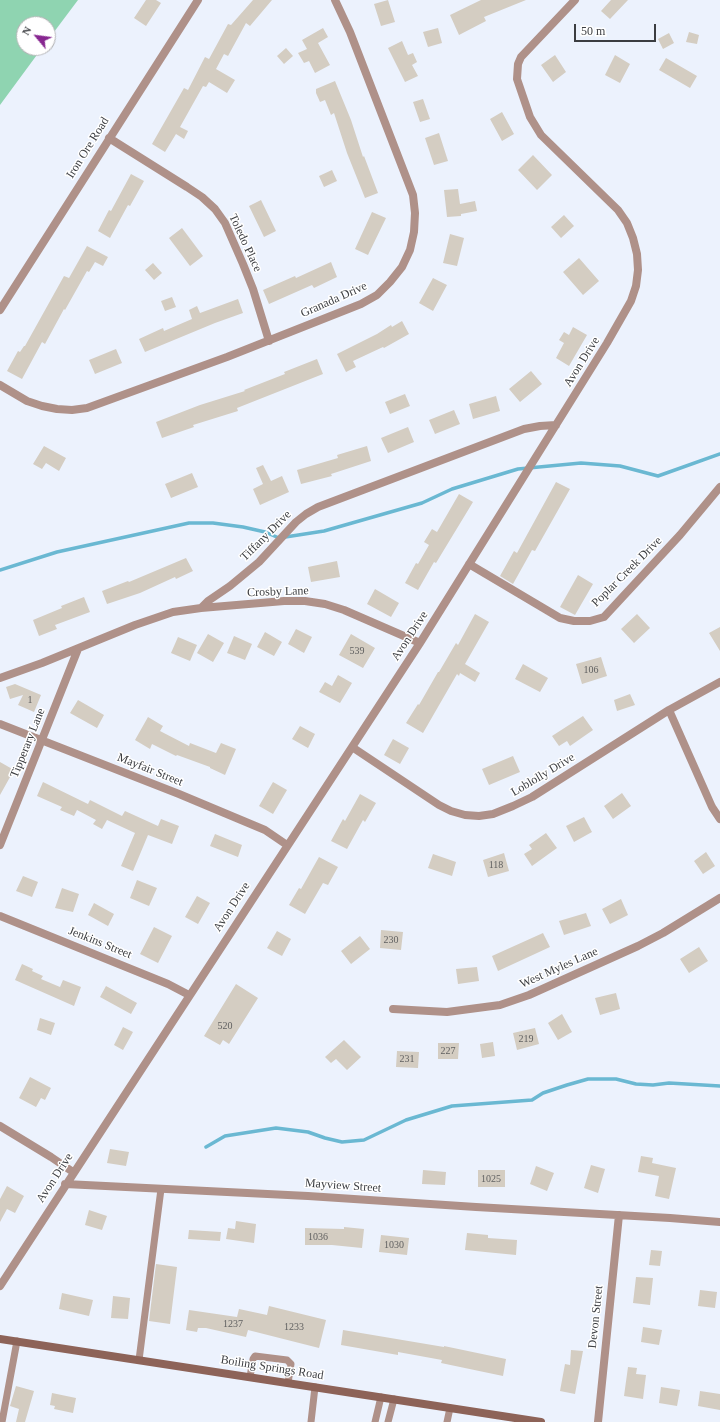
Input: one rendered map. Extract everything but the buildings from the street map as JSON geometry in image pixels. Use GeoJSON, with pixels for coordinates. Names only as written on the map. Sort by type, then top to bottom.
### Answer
{"type":"FeatureCollection","features":[{"type":"Feature","properties":{"kind":"main road","name":"Boiling Springs Road"},"geometry":{"type":"LineString","coordinates":[[0,1339],[394,1399],[450,1408],[509,1420],[541,1422]]}},
{"type":"Feature","properties":{"kind":"street","name":"Iron Ore Road"},"geometry":{"type":"LineString","coordinates":[[0,310],[198,0]]}},
{"type":"Feature","properties":{"kind":"street","name":"Granada Drive"},"geometry":{"type":"LineString","coordinates":[[0,385],[27,401],[42,406],[72,410],[87,408],[269,341],[361,304],[377,295],[390,282],[402,267],[410,250],[414,232],[415,213],[413,195],[350,32],[335,0]]}},
{"type":"Feature","properties":{"kind":"street","name":"Avon Drive"},"geometry":{"type":"LineString","coordinates":[[0,1286],[65,1184],[420,642],[556,425],[624,315],[631,301],[636,286],[638,270],[637,254],[633,238],[627,224],[618,210],[541,135],[530,118],[517,79],[518,64],[521,57],[571,1]]}},
{"type":"Feature","properties":{"kind":"street","name":"Toledo Place"},"geometry":{"type":"LineString","coordinates":[[109,138],[192,190],[215,209],[225,223],[243,264],[269,341]]}},
{"type":"Feature","properties":{"kind":"street","name":"Tiffany Drive"},"geometry":{"type":"LineString","coordinates":[[202,608],[208,600],[230,586],[259,562],[296,522],[318,507],[524,429],[556,425]]}},
{"type":"Feature","properties":{"kind":"street","name":"Poplar Creek Drive"},"geometry":{"type":"LineString","coordinates":[[469,564],[560,618],[574,621],[590,621],[604,616],[680,535],[720,487]]}},
{"type":"Feature","properties":{"kind":"street","name":"Crosby Lane"},"geometry":{"type":"LineString","coordinates":[[202,608],[284,601],[305,601],[325,604],[344,610],[420,642]]}},
{"type":"Feature","properties":{"kind":"street"},"geometry":{"type":"LineString","coordinates":[[0,678],[78,649],[134,625],[173,612],[202,608]]}},
{"type":"Feature","properties":{"kind":"street","name":"Tipperary Lane"},"geometry":{"type":"LineString","coordinates":[[0,845],[78,649]]}},
{"type":"Feature","properties":{"kind":"street","name":"Loblolly Drive"},"geometry":{"type":"LineString","coordinates":[[352,747],[439,805],[451,811],[465,815],[479,816],[493,814],[532,797],[669,710],[720,682]]}},
{"type":"Feature","properties":{"kind":"street"},"geometry":{"type":"LineString","coordinates":[[669,710],[712,807],[720,819]]}},
{"type":"Feature","properties":{"kind":"street","name":"Mayfair Street"},"geometry":{"type":"LineString","coordinates":[[0,724],[179,794],[265,830],[287,845]]}},
{"type":"Feature","properties":{"kind":"street","name":"West Myles Lane"},"geometry":{"type":"LineString","coordinates":[[393,1009],[447,1012],[500,1006],[529,995],[638,946],[663,933],[720,898]]}},
{"type":"Feature","properties":{"kind":"street","name":"Jenkins Street"},"geometry":{"type":"LineString","coordinates":[[0,916],[168,984],[189,995]]}},
{"type":"Feature","properties":{"kind":"street"},"geometry":{"type":"LineString","coordinates":[[0,1126],[51,1156],[73,1172]]}},
{"type":"Feature","properties":{"kind":"street","name":"Mayview Street"},"geometry":{"type":"LineString","coordinates":[[65,1184],[308,1196],[720,1222]]}},
{"type":"Feature","properties":{"kind":"street","name":"Devon Street"},"geometry":{"type":"LineString","coordinates":[[598,1422],[619,1215]]}},
{"type":"Feature","properties":{"kind":"lane"},"geometry":{"type":"LineString","coordinates":[[139,1360],[161,1189]]}},
{"type":"Feature","properties":{"kind":"lane"},"geometry":{"type":"LineString","coordinates":[[2,1422],[17,1341]]}},
{"type":"Feature","properties":{"kind":"lane"},"geometry":{"type":"LineString","coordinates":[[250,1377],[253,1359],[255,1356],[287,1360],[291,1364],[288,1383]]}},
{"type":"Feature","properties":{"kind":"lane"},"geometry":{"type":"LineString","coordinates":[[311,1422],[315,1387]]}},
{"type":"Feature","properties":{"kind":"lane"},"geometry":{"type":"LineString","coordinates":[[375,1422],[381,1397]]}},
{"type":"Feature","properties":{"kind":"lane"},"geometry":{"type":"LineString","coordinates":[[388,1422],[394,1399]]}},
{"type":"Feature","properties":{"kind":"lane"},"geometry":{"type":"LineString","coordinates":[[447,1422],[450,1408]]}},
{"type":"Feature","properties":{"kind":"green space"},"geometry":{"type":"Polygon","coordinates":[[[0,0],[78,0],[56,29],[56,16],[16,16],[16,56],[36,56],[0,105],[0,0]]]}},
{"type":"Feature","properties":{"kind":"waterway"},"geometry":{"type":"LineString","coordinates":[[0,570],[57,552],[189,523],[213,523],[243,527],[265,532],[279,538],[324,531],[422,503],[452,489],[518,469],[581,463],[620,466],[658,476],[720,454]]}},
{"type":"Feature","properties":{"kind":"waterway"},"geometry":{"type":"LineString","coordinates":[[206,1147],[225,1136],[276,1128],[308,1132],[342,1142],[364,1140],[406,1120],[452,1106],[532,1100],[543,1093],[588,1079],[616,1079],[636,1084],[653,1085],[669,1083],[720,1086]]}}]}
